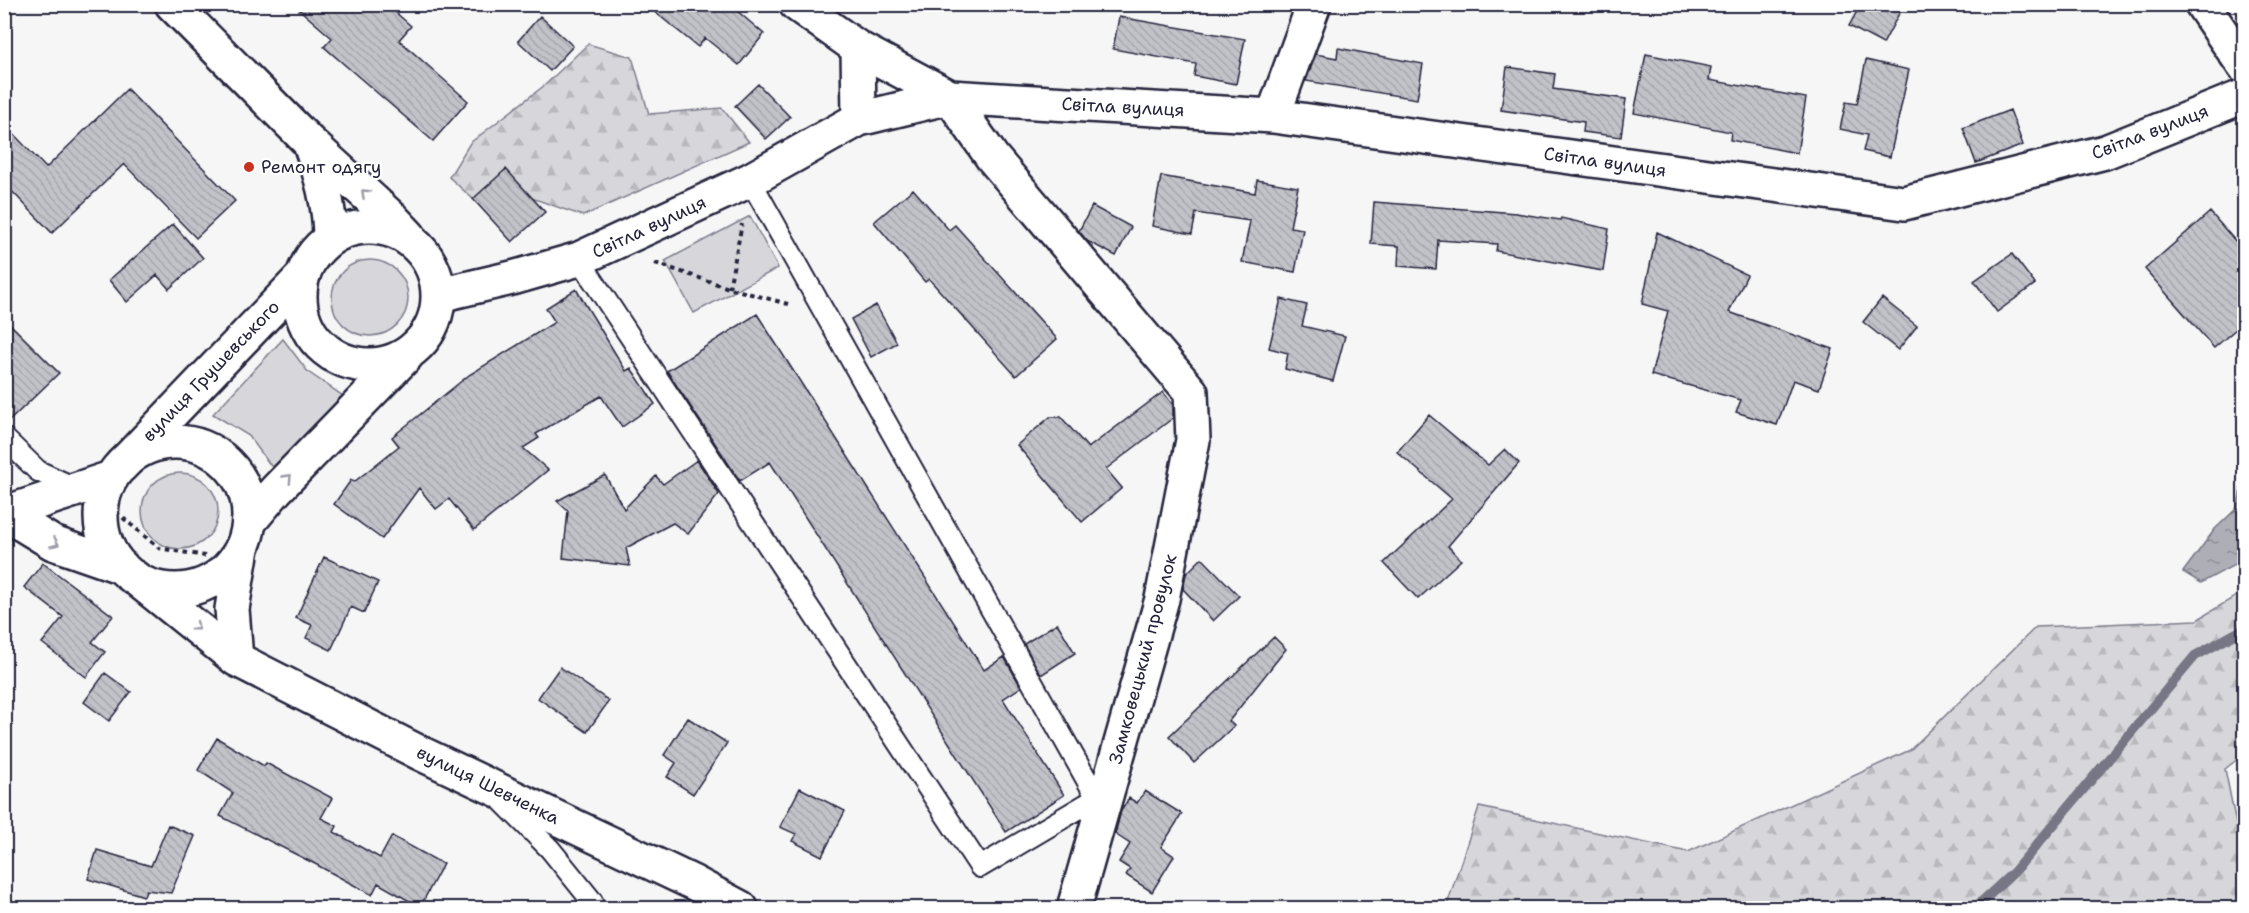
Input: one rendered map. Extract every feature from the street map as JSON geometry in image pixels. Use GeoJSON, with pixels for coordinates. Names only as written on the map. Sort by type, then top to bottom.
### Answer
{"type":"FeatureCollection","features":[{"type":"Feature","properties":{"kind":"street"},"geometry":{"type":"LineString","coordinates":[[172,4],[309,142],[393,219],[421,249],[434,270],[439,295],[435,318],[425,338],[276,490],[242,543],[223,572],[210,581],[180,590],[164,589],[128,572],[112,555],[105,540],[102,524],[103,483],[141,450],[166,442],[193,444],[216,454],[235,472],[246,496],[242,543],[232,609],[236,659]]}},
{"type":"Feature","properties":{"kind":"street","name":"Світла вулиця"},"geometry":{"type":"LineString","coordinates":[[796,4],[858,48],[950,97]]}},
{"type":"Feature","properties":{"kind":"street"},"geometry":{"type":"LineString","coordinates":[[1273,116],[1314,4]]}},
{"type":"Feature","properties":{"kind":"street"},"geometry":{"type":"LineString","coordinates":[[2202,4],[2244,66]]}},
{"type":"Feature","properties":{"kind":"street"},"geometry":{"type":"LineString","coordinates":[[858,48],[859,119]]}},
{"type":"Feature","properties":{"kind":"street","name":"Світла вулиця"},"geometry":{"type":"LineString","coordinates":[[439,295],[516,277],[592,253],[750,180],[859,119],[950,97],[1273,116],[1904,203],[2105,152],[2244,96]]}},
{"type":"Feature","properties":{"kind":"street","name":"Замковецький провулок"},"geometry":{"type":"LineString","coordinates":[[950,97],[992,157],[1191,392],[1193,440],[1162,599],[1102,795],[1074,909]]}},
{"type":"Feature","properties":{"kind":"street"},"geometry":{"type":"LineString","coordinates":[[309,142],[325,191],[330,217],[330,239]]}},
{"type":"Feature","properties":{"kind":"street"},"geometry":{"type":"LineString","coordinates":[[408,354],[386,364],[361,365],[338,359],[319,344],[305,324],[299,300],[302,277],[313,255],[330,239],[353,229],[378,227],[401,235],[421,249]]}},
{"type":"Feature","properties":{"kind":"street","name":"вулиця Грушевського"},"geometry":{"type":"LineString","coordinates":[[103,483],[302,277]]}},
{"type":"Feature","properties":{"kind":"street","name":"вулиця Шевченка"},"geometry":{"type":"LineString","coordinates":[[5,513],[103,483]]}},
{"type":"Feature","properties":{"kind":"street","name":"вулиця Шевченка"},"geometry":{"type":"LineString","coordinates":[[5,513],[53,543],[128,572],[236,659],[484,784],[694,884],[741,909]]}},
{"type":"Feature","properties":{"kind":"lane"},"geometry":{"type":"LineString","coordinates":[[592,253],[980,867],[1102,795],[825,315],[750,180]]}},
{"type":"Feature","properties":{"kind":"lane"},"geometry":{"type":"LineString","coordinates":[[4,438],[38,471],[103,483]]}},
{"type":"Feature","properties":{"kind":"lane"},"geometry":{"type":"LineString","coordinates":[[484,784],[550,849],[592,902]]}},
{"type":"Feature","properties":{"kind":"path"},"geometry":{"type":"LineString","coordinates":[[729,288],[750,180]]}},
{"type":"Feature","properties":{"kind":"path"},"geometry":{"type":"LineString","coordinates":[[592,253],[825,315]]}},
{"type":"Feature","properties":{"kind":"path"},"geometry":{"type":"LineString","coordinates":[[103,483],[159,548],[242,543]]}},
{"type":"Feature","properties":{"kind":"green space"},"geometry":{"type":"Polygon","coordinates":[[[588,44],[632,57],[649,114],[722,108],[749,142],[583,216],[512,191],[473,199],[449,177],[470,143],[545,85],[588,44]]]}},
{"type":"Feature","properties":{"kind":"green space"},"geometry":{"type":"Polygon","coordinates":[[[750,216],[778,268],[694,313],[665,261],[750,216]]]}},
{"type":"Feature","properties":{"kind":"green space"},"geometry":{"type":"Polygon","coordinates":[[[363,260],[377,260],[391,266],[402,277],[408,291],[405,313],[397,325],[377,336],[363,336],[349,330],[338,319],[332,305],[332,291],[338,277],[349,266],[363,260]]]}},
{"type":"Feature","properties":{"kind":"green space"},"geometry":{"type":"Polygon","coordinates":[[[283,339],[308,372],[343,396],[274,470],[249,436],[213,414],[283,339]]]}},
{"type":"Feature","properties":{"kind":"green space"},"geometry":{"type":"Polygon","coordinates":[[[180,473],[194,476],[207,484],[215,497],[218,511],[215,525],[207,538],[194,546],[180,549],[166,546],[153,538],[145,525],[142,511],[145,497],[153,484],[166,476],[180,473]]]}},
{"type":"Feature","properties":{"kind":"green space"},"geometry":{"type":"Polygon","coordinates":[[[2244,591],[2244,754],[2225,769],[2244,863],[2244,899],[2238,908],[1446,908],[1479,807],[1688,852],[1910,750],[2036,627],[2197,620],[2244,591]]]}},
{"type":"Feature","properties":{"kind":"water"},"geometry":{"type":"Polygon","coordinates":[[[2244,484],[2244,557],[2240,562],[2201,583],[2183,572],[2215,529],[2237,508],[2244,484]]]}},
{"type":"Feature","properties":{"kind":"building"},"geometry":{"type":"Polygon","coordinates":[[[293,4],[386,4],[411,26],[399,40],[468,101],[433,141],[324,47],[332,38],[293,4]]]}},
{"type":"Feature","properties":{"kind":"building"},"geometry":{"type":"Polygon","coordinates":[[[645,4],[729,4],[764,34],[739,65],[705,38],[698,47],[645,4]]]}},
{"type":"Feature","properties":{"kind":"building"},"geometry":{"type":"Polygon","coordinates":[[[1861,4],[1904,4],[1883,44],[1849,26],[1861,4]]]}},
{"type":"Feature","properties":{"kind":"building"},"geometry":{"type":"Polygon","coordinates":[[[540,16],[573,46],[550,71],[518,41],[540,16]]]}},
{"type":"Feature","properties":{"kind":"building"},"geometry":{"type":"Polygon","coordinates":[[[1119,17],[1245,39],[1236,84],[1194,76],[1196,64],[1113,49],[1119,17]]]}},
{"type":"Feature","properties":{"kind":"building"},"geometry":{"type":"Polygon","coordinates":[[[1338,48],[1423,64],[1417,99],[1306,81],[1316,54],[1337,58],[1338,48]]]}},
{"type":"Feature","properties":{"kind":"building"},"geometry":{"type":"Polygon","coordinates":[[[1646,54],[1711,67],[1709,80],[1806,98],[1797,153],[1730,140],[1731,132],[1634,113],[1646,54]]]}},
{"type":"Feature","properties":{"kind":"building"},"geometry":{"type":"Polygon","coordinates":[[[1866,60],[1909,70],[1890,157],[1863,151],[1867,135],[1840,129],[1846,102],[1857,104],[1866,60]]]}},
{"type":"Feature","properties":{"kind":"building"},"geometry":{"type":"Polygon","coordinates":[[[1507,67],[1555,74],[1553,89],[1626,99],[1621,137],[1583,132],[1584,122],[1501,110],[1507,67]]]}},
{"type":"Feature","properties":{"kind":"building"},"geometry":{"type":"Polygon","coordinates":[[[758,84],[790,117],[766,139],[735,106],[758,84]]]}},
{"type":"Feature","properties":{"kind":"building"},"geometry":{"type":"Polygon","coordinates":[[[127,89],[235,201],[196,238],[124,164],[52,233],[4,183],[4,124],[46,168],[127,89]]]}},
{"type":"Feature","properties":{"kind":"building"},"geometry":{"type":"Polygon","coordinates":[[[2010,110],[2023,145],[1976,163],[1963,128],[2010,110]]]}},
{"type":"Feature","properties":{"kind":"building"},"geometry":{"type":"Polygon","coordinates":[[[506,169],[545,212],[512,242],[473,199],[506,169]]]}},
{"type":"Feature","properties":{"kind":"building"},"geometry":{"type":"Polygon","coordinates":[[[1161,176],[1255,193],[1257,180],[1298,187],[1290,227],[1303,229],[1295,272],[1242,262],[1250,221],[1196,213],[1192,234],[1152,226],[1161,176]]]}},
{"type":"Feature","properties":{"kind":"building"},"geometry":{"type":"Polygon","coordinates":[[[913,189],[949,230],[955,225],[1057,339],[1016,376],[929,279],[925,282],[874,222],[913,189]]]}},
{"type":"Feature","properties":{"kind":"building"},"geometry":{"type":"Polygon","coordinates":[[[1374,202],[1516,213],[1560,220],[1561,218],[1609,229],[1603,271],[1496,251],[1497,244],[1438,240],[1436,269],[1398,266],[1399,246],[1371,244],[1374,202]]]}},
{"type":"Feature","properties":{"kind":"building"},"geometry":{"type":"Polygon","coordinates":[[[1092,206],[1131,227],[1116,256],[1087,241],[1079,231],[1092,206]]]}},
{"type":"Feature","properties":{"kind":"building"},"geometry":{"type":"Polygon","coordinates":[[[2210,212],[2244,251],[2244,322],[2214,348],[2145,269],[2210,212]]]}},
{"type":"Feature","properties":{"kind":"building"},"geometry":{"type":"Polygon","coordinates":[[[173,224],[203,258],[169,289],[157,275],[127,302],[109,280],[173,224]]]}},
{"type":"Feature","properties":{"kind":"building"},"geometry":{"type":"Polygon","coordinates":[[[1657,232],[1747,275],[1729,312],[1833,349],[1819,389],[1793,380],[1777,425],[1736,412],[1741,400],[1651,375],[1668,311],[1642,304],[1657,232]]]}},
{"type":"Feature","properties":{"kind":"building"},"geometry":{"type":"Polygon","coordinates":[[[2012,254],[2035,284],[1997,312],[1974,281],[2012,254]]]}},
{"type":"Feature","properties":{"kind":"building"},"geometry":{"type":"Polygon","coordinates":[[[576,289],[626,371],[631,368],[655,404],[622,427],[601,396],[536,434],[539,438],[523,448],[548,470],[474,530],[449,499],[436,509],[419,488],[382,539],[334,504],[351,480],[354,482],[399,446],[392,437],[469,375],[555,322],[546,308],[576,289]]]}},
{"type":"Feature","properties":{"kind":"building"},"geometry":{"type":"Polygon","coordinates":[[[1882,298],[1917,326],[1898,350],[1863,322],[1882,298]]]}},
{"type":"Feature","properties":{"kind":"building"},"geometry":{"type":"Polygon","coordinates":[[[1281,299],[1307,305],[1302,326],[1345,336],[1333,381],[1285,369],[1288,353],[1269,348],[1281,299]]]}},
{"type":"Feature","properties":{"kind":"building"},"geometry":{"type":"Polygon","coordinates":[[[876,305],[897,343],[871,357],[851,319],[876,305]]]}},
{"type":"Feature","properties":{"kind":"building"},"geometry":{"type":"Polygon","coordinates":[[[757,314],[984,670],[1004,657],[1021,687],[1003,699],[1064,795],[1006,832],[770,462],[740,481],[667,371],[757,314]]]}},
{"type":"Feature","properties":{"kind":"building"},"geometry":{"type":"Polygon","coordinates":[[[4,318],[59,373],[4,426],[4,318]]]}},
{"type":"Feature","properties":{"kind":"building"},"geometry":{"type":"Polygon","coordinates":[[[1163,392],[1173,405],[1173,418],[1106,469],[1122,488],[1082,522],[1017,445],[1050,417],[1061,417],[1088,448],[1163,392]]]}},
{"type":"Feature","properties":{"kind":"building"},"geometry":{"type":"Polygon","coordinates":[[[1429,415],[1488,465],[1505,449],[1519,463],[1448,546],[1461,560],[1418,599],[1384,563],[1452,499],[1397,452],[1429,415]]]}},
{"type":"Feature","properties":{"kind":"building"},"geometry":{"type":"Polygon","coordinates":[[[697,460],[719,494],[688,534],[673,523],[626,548],[630,566],[563,558],[568,511],[557,501],[605,475],[624,509],[656,476],[663,484],[697,460]]]}},
{"type":"Feature","properties":{"kind":"building"},"geometry":{"type":"Polygon","coordinates":[[[324,557],[378,582],[364,613],[351,607],[331,650],[306,638],[312,625],[296,618],[324,557]]]}},
{"type":"Feature","properties":{"kind":"building"},"geometry":{"type":"Polygon","coordinates":[[[1202,558],[1239,596],[1213,621],[1183,589],[1186,574],[1202,558]]]}},
{"type":"Feature","properties":{"kind":"building"},"geometry":{"type":"Polygon","coordinates":[[[43,563],[113,616],[92,642],[105,652],[86,677],[42,643],[63,617],[24,587],[43,563]]]}},
{"type":"Feature","properties":{"kind":"building"},"geometry":{"type":"Polygon","coordinates":[[[1057,623],[1075,653],[1041,675],[1024,644],[1057,623]]]}},
{"type":"Feature","properties":{"kind":"building"},"geometry":{"type":"Polygon","coordinates":[[[1274,637],[1286,649],[1229,721],[1234,726],[1194,763],[1169,736],[1274,637]]]}},
{"type":"Feature","properties":{"kind":"building"},"geometry":{"type":"Polygon","coordinates":[[[560,667],[609,701],[587,732],[538,698],[560,667]]]}},
{"type":"Feature","properties":{"kind":"building"},"geometry":{"type":"Polygon","coordinates":[[[105,673],[131,692],[109,721],[84,702],[105,673]]]}},
{"type":"Feature","properties":{"kind":"building"},"geometry":{"type":"Polygon","coordinates":[[[688,718],[727,743],[693,794],[667,777],[676,763],[664,755],[688,718]]]}},
{"type":"Feature","properties":{"kind":"building"},"geometry":{"type":"Polygon","coordinates":[[[217,738],[264,766],[266,763],[332,798],[321,818],[337,826],[334,832],[380,858],[392,836],[443,864],[420,907],[378,883],[372,895],[220,816],[233,793],[198,770],[217,738]]]}},
{"type":"Feature","properties":{"kind":"building"},"geometry":{"type":"Polygon","coordinates":[[[800,788],[845,811],[822,856],[792,841],[796,834],[780,827],[800,788]]]}},
{"type":"Feature","properties":{"kind":"building"},"geometry":{"type":"Polygon","coordinates":[[[1145,791],[1182,814],[1161,847],[1174,856],[1152,892],[1126,875],[1130,869],[1119,862],[1130,844],[1115,834],[1121,811],[1129,798],[1137,803],[1145,791]]]}},
{"type":"Feature","properties":{"kind":"building"},"geometry":{"type":"Polygon","coordinates":[[[168,825],[195,836],[171,893],[146,890],[144,896],[88,879],[97,850],[151,866],[168,825]]]}},
{"type":"Feature","properties":{"kind":"waterway"},"geometry":{"type":"LineString","coordinates":[[1975,908],[2014,872],[2195,656],[2244,629]]}},
{"type":"Feature","properties":{"kind":"place","name":"Ремонт одягу"},"geometry":{"type":"Point","coordinates":[249,167]}}]}
